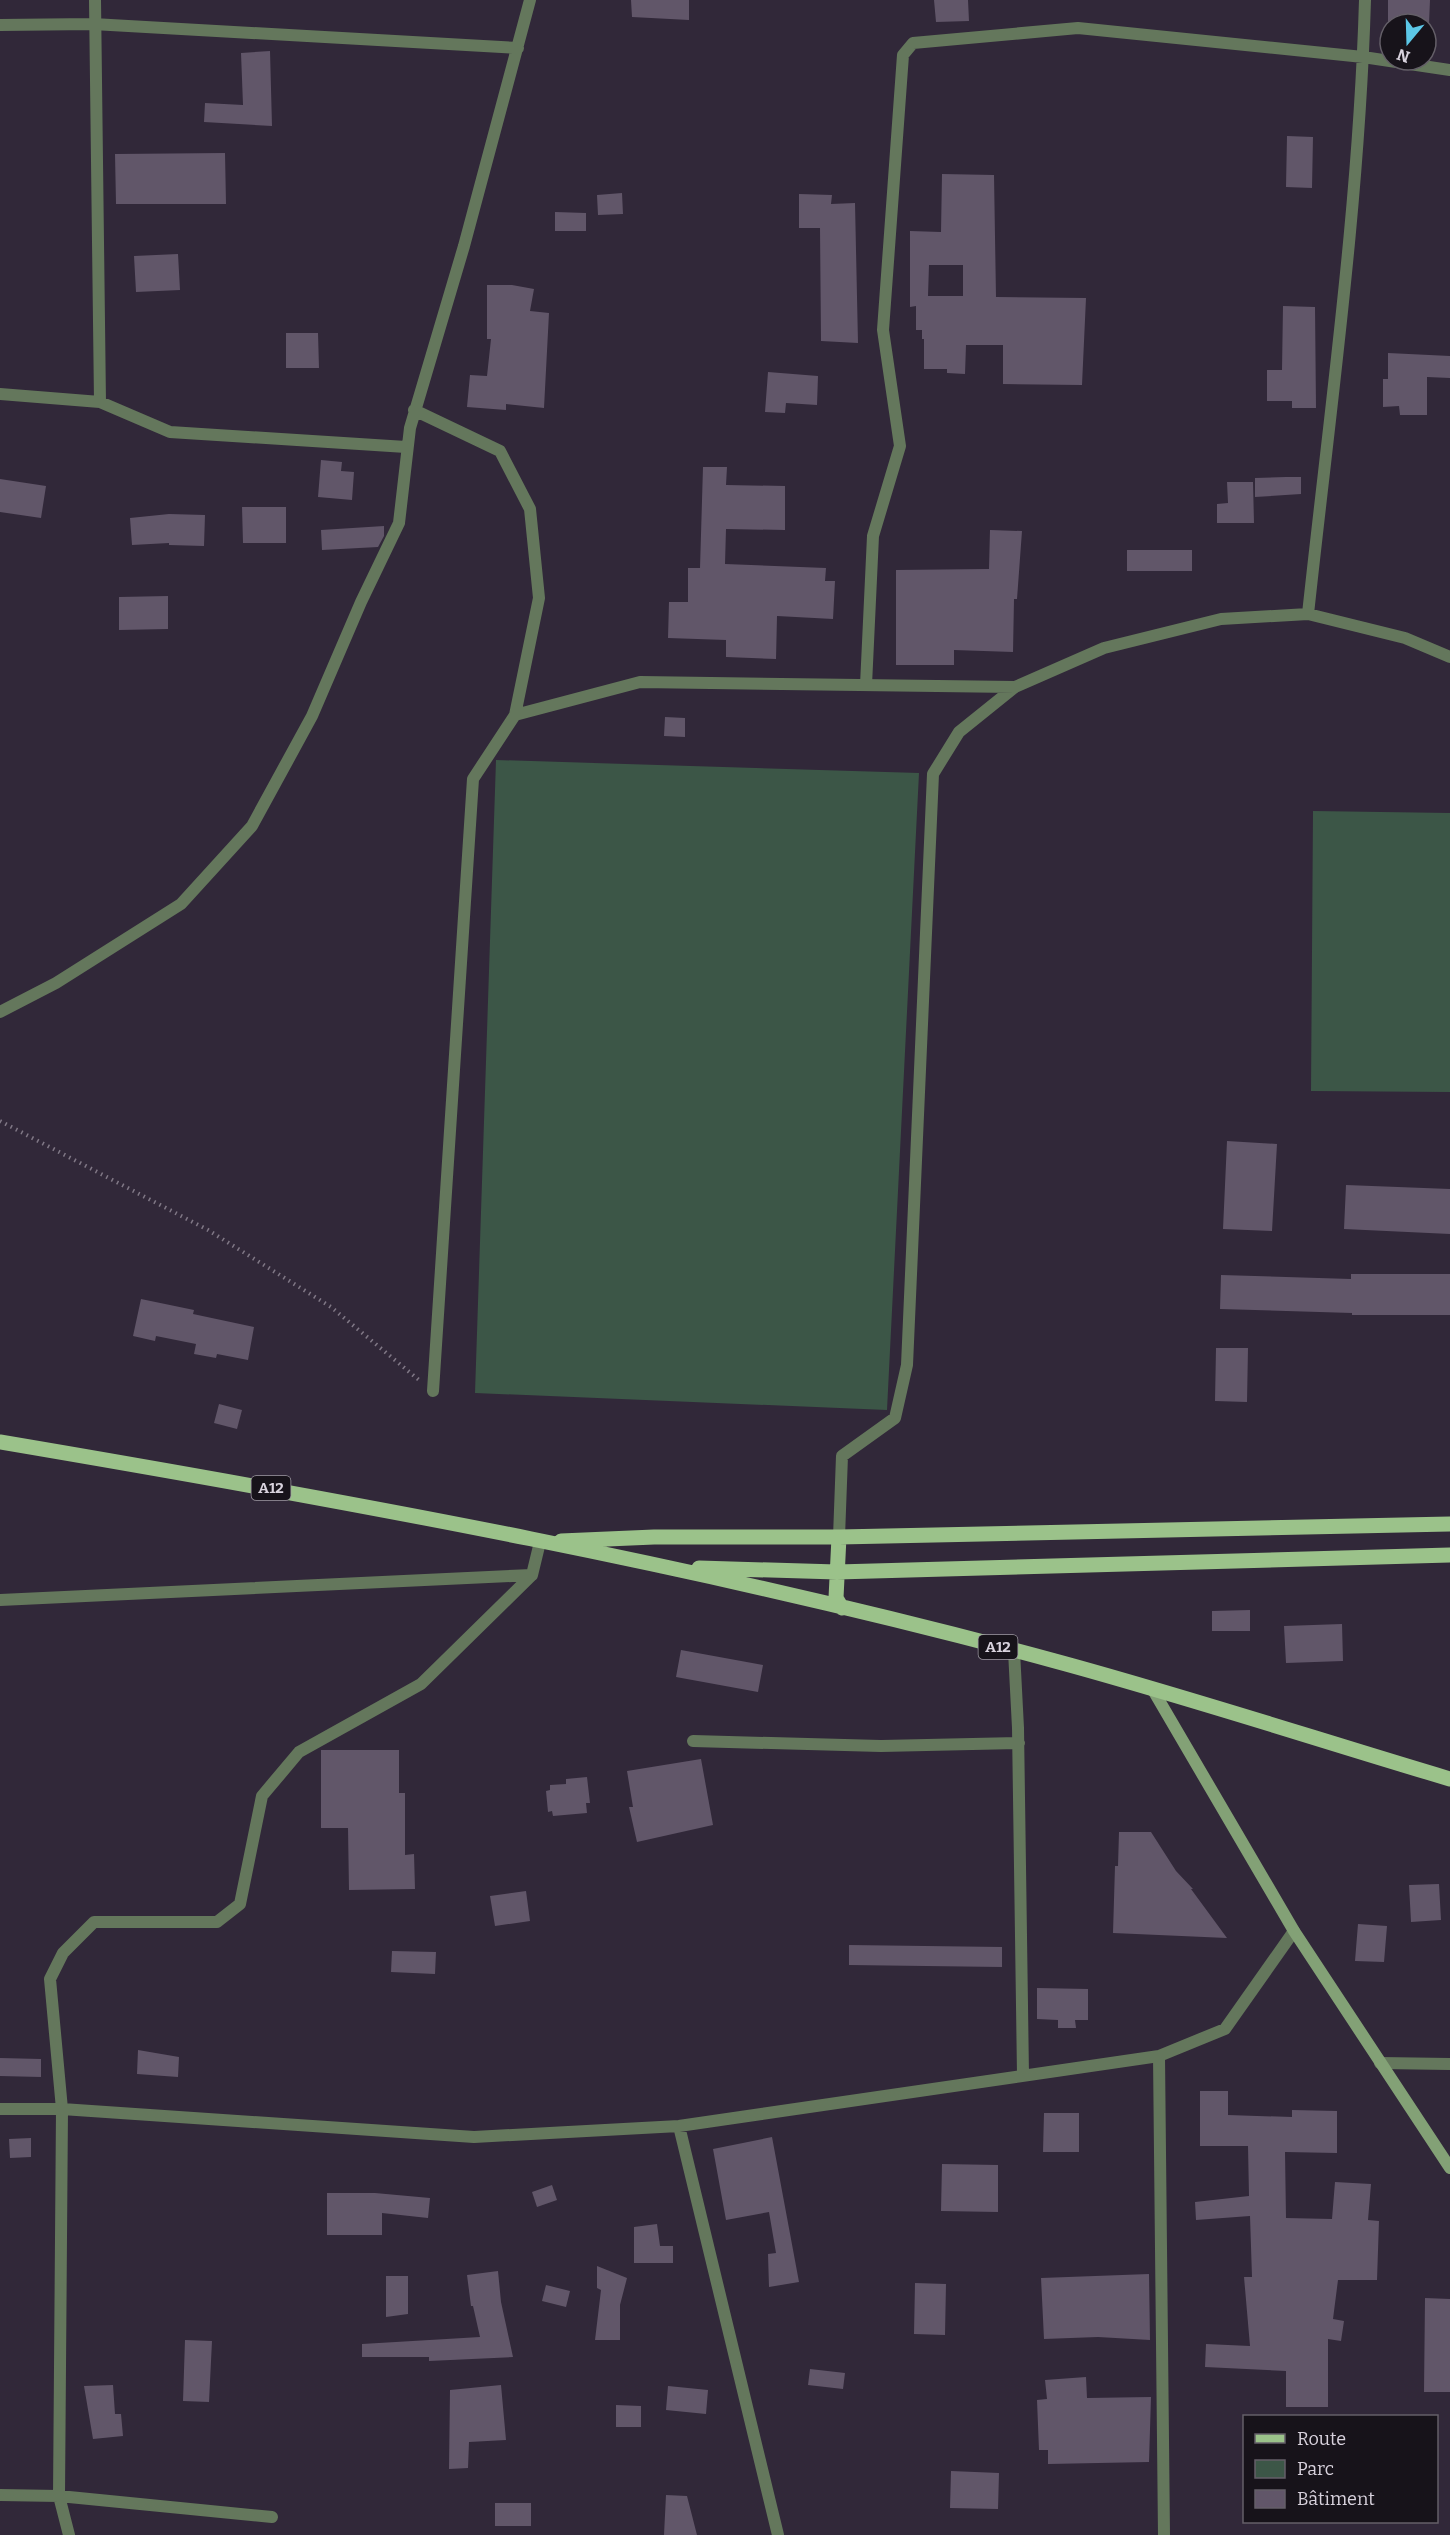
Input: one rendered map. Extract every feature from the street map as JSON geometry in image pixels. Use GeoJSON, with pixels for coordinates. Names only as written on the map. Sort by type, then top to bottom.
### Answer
{"type":"FeatureCollection","features":[{"type":"Feature","properties":{"kind":"main road","name":"A12"},"geometry":{"type":"LineString","coordinates":[[0,1442],[306,1494],[657,1566],[842,1608],[1014,1651],[1153,1690],[1450,1779]]}},
{"type":"Feature","properties":{"kind":"main road"},"geometry":{"type":"LineString","coordinates":[[540,1542],[654,1536],[839,1537],[1450,1524]]}},
{"type":"Feature","properties":{"kind":"main road"},"geometry":{"type":"LineString","coordinates":[[839,1537],[836,1598],[842,1608]]}},
{"type":"Feature","properties":{"kind":"main road"},"geometry":{"type":"LineString","coordinates":[[657,1566],[837,1572],[1450,1555]]}},
{"type":"Feature","properties":{"kind":"street"},"geometry":{"type":"LineString","coordinates":[[95,0],[93,24],[100,402]]}},
{"type":"Feature","properties":{"kind":"street"},"geometry":{"type":"LineString","coordinates":[[0,1012],[56,983],[181,904],[252,826],[312,716],[361,602],[399,523],[406,447],[414,410],[464,246],[530,0]]}},
{"type":"Feature","properties":{"kind":"street"},"geometry":{"type":"LineString","coordinates":[[1308,614],[1344,281],[1363,57],[1365,0]]}},
{"type":"Feature","properties":{"kind":"street"},"geometry":{"type":"LineString","coordinates":[[0,25],[93,24],[518,48]]}},
{"type":"Feature","properties":{"kind":"street"},"geometry":{"type":"LineString","coordinates":[[866,685],[873,536],[900,446],[883,330],[903,55],[913,43],[1078,28],[1363,57],[1450,70]]}},
{"type":"Feature","properties":{"kind":"street"},"geometry":{"type":"LineString","coordinates":[[0,394],[100,402],[170,432],[406,447]]}},
{"type":"Feature","properties":{"kind":"street"},"geometry":{"type":"LineString","coordinates":[[414,410],[500,451],[530,510],[539,598],[515,715],[473,778],[433,1391]]}},
{"type":"Feature","properties":{"kind":"street"},"geometry":{"type":"LineString","coordinates":[[839,1537],[842,1456],[896,1418],[907,1365],[933,774],[959,732],[1015,687],[1104,648],[1221,619],[1308,614],[1405,638],[1450,657]]}},
{"type":"Feature","properties":{"kind":"street"},"geometry":{"type":"LineString","coordinates":[[515,715],[640,682],[1015,687]]}},
{"type":"Feature","properties":{"kind":"street"},"geometry":{"type":"LineString","coordinates":[[69,2535],[59,2496],[62,2109],[50,1979],[63,1953],[94,1922],[217,1922],[240,1904],[262,1796],[299,1752],[421,1684],[532,1575],[540,1542]]}},
{"type":"Feature","properties":{"kind":"street"},"geometry":{"type":"LineString","coordinates":[[0,1600],[532,1575]]}},
{"type":"Feature","properties":{"kind":"street"},"geometry":{"type":"LineString","coordinates":[[1014,1651],[1018,1743],[1023,2075]]}},
{"type":"Feature","properties":{"kind":"street"},"geometry":{"type":"LineString","coordinates":[[1153,1690],[1294,1931],[1450,2168]]}},
{"type":"Feature","properties":{"kind":"street"},"geometry":{"type":"LineString","coordinates":[[693,1741],[881,1746],[1018,1743]]}},
{"type":"Feature","properties":{"kind":"street"},"geometry":{"type":"LineString","coordinates":[[0,2109],[62,2109],[474,2137],[679,2126],[1159,2056],[1225,2029],[1294,1931]]}},
{"type":"Feature","properties":{"kind":"street"},"geometry":{"type":"LineString","coordinates":[[1159,2056],[1164,2535]]}},
{"type":"Feature","properties":{"kind":"street"},"geometry":{"type":"LineString","coordinates":[[1380,2063],[1450,2064]]}},
{"type":"Feature","properties":{"kind":"street"},"geometry":{"type":"LineString","coordinates":[[679,2126],[778,2535]]}},
{"type":"Feature","properties":{"kind":"street"},"geometry":{"type":"LineString","coordinates":[[0,2495],[59,2496],[272,2517]]}},
{"type":"Feature","properties":{"kind":"path"},"geometry":{"type":"LineString","coordinates":[[0,1121],[217,1236],[331,1307],[433,1391]]}},
{"type":"Feature","properties":{"kind":"green space"},"geometry":{"type":"Polygon","coordinates":[[[496,760],[919,773],[887,1410],[475,1393],[496,760]]]}},
{"type":"Feature","properties":{"kind":"green space"},"geometry":{"type":"Polygon","coordinates":[[[1313,811],[1450,813],[1450,1092],[1311,1091],[1313,811]]]}},
{"type":"Feature","properties":{"kind":"building"},"geometry":{"type":"Polygon","coordinates":[[[631,0],[689,0],[689,20],[632,17],[631,0]]]}},
{"type":"Feature","properties":{"kind":"building"},"geometry":{"type":"Polygon","coordinates":[[[934,0],[968,0],[969,21],[936,22],[934,0]]]}},
{"type":"Feature","properties":{"kind":"building"},"geometry":{"type":"Polygon","coordinates":[[[1388,0],[1430,0],[1430,12],[1388,12],[1388,0]]]}},
{"type":"Feature","properties":{"kind":"building"},"geometry":{"type":"Polygon","coordinates":[[[270,51],[272,126],[204,122],[205,103],[243,105],[241,53],[270,51]]]}},
{"type":"Feature","properties":{"kind":"building"},"geometry":{"type":"Polygon","coordinates":[[[1287,136],[1313,137],[1312,188],[1286,187],[1287,136]]]}},
{"type":"Feature","properties":{"kind":"building"},"geometry":{"type":"Polygon","coordinates":[[[225,153],[226,204],[116,204],[115,154],[225,153]]]}},
{"type":"Feature","properties":{"kind":"building"},"geometry":{"type":"Polygon","coordinates":[[[942,174],[994,175],[996,297],[1086,298],[1082,385],[1003,384],[1003,345],[966,345],[965,374],[947,373],[947,369],[924,369],[922,330],[916,330],[916,306],[910,307],[910,231],[941,232],[942,174]],[[929,265],[928,296],[963,296],[963,265],[929,265]]]}},
{"type":"Feature","properties":{"kind":"building"},"geometry":{"type":"Polygon","coordinates":[[[622,193],[623,214],[598,215],[597,195],[622,193]]]}},
{"type":"Feature","properties":{"kind":"building"},"geometry":{"type":"Polygon","coordinates":[[[799,194],[832,195],[831,204],[855,203],[858,343],[821,341],[820,228],[799,228],[799,194]]]}},
{"type":"Feature","properties":{"kind":"building"},"geometry":{"type":"Polygon","coordinates":[[[555,212],[586,213],[586,231],[555,231],[555,212]]]}},
{"type":"Feature","properties":{"kind":"building"},"geometry":{"type":"Polygon","coordinates":[[[178,254],[180,290],[136,292],[134,256],[178,254]]]}},
{"type":"Feature","properties":{"kind":"building"},"geometry":{"type":"Polygon","coordinates":[[[487,285],[512,285],[534,289],[530,311],[549,313],[544,408],[506,404],[506,410],[467,407],[470,375],[487,376],[491,339],[487,339],[487,285]]]}},
{"type":"Feature","properties":{"kind":"building"},"geometry":{"type":"Polygon","coordinates":[[[1283,306],[1315,307],[1316,408],[1292,408],[1292,401],[1267,401],[1267,370],[1282,370],[1283,306]]]}},
{"type":"Feature","properties":{"kind":"building"},"geometry":{"type":"Polygon","coordinates":[[[286,333],[318,333],[319,368],[286,368],[286,333]]]}},
{"type":"Feature","properties":{"kind":"building"},"geometry":{"type":"Polygon","coordinates":[[[1388,353],[1450,356],[1450,378],[1427,377],[1427,415],[1400,415],[1399,406],[1383,407],[1383,379],[1388,379],[1388,353]]]}},
{"type":"Feature","properties":{"kind":"building"},"geometry":{"type":"Polygon","coordinates":[[[768,372],[818,376],[817,405],[786,403],[785,413],[765,412],[768,372]]]}},
{"type":"Feature","properties":{"kind":"building"},"geometry":{"type":"Polygon","coordinates":[[[321,460],[342,462],[341,471],[354,472],[352,500],[318,497],[321,460]]]}},
{"type":"Feature","properties":{"kind":"building"},"geometry":{"type":"Polygon","coordinates":[[[703,467],[727,467],[726,485],[785,486],[785,530],[726,529],[725,564],[826,568],[825,581],[835,581],[833,619],[777,616],[776,659],[726,657],[726,640],[668,638],[669,602],[688,602],[688,568],[700,568],[703,467]]]}},
{"type":"Feature","properties":{"kind":"building"},"geometry":{"type":"Polygon","coordinates":[[[1301,477],[1301,494],[1255,497],[1255,478],[1301,477]]]}},
{"type":"Feature","properties":{"kind":"building"},"geometry":{"type":"Polygon","coordinates":[[[0,479],[46,486],[41,518],[0,512],[0,479]]]}},
{"type":"Feature","properties":{"kind":"building"},"geometry":{"type":"Polygon","coordinates":[[[1227,482],[1253,482],[1254,523],[1217,523],[1217,504],[1228,503],[1227,482]]]}},
{"type":"Feature","properties":{"kind":"building"},"geometry":{"type":"Polygon","coordinates":[[[242,507],[286,507],[286,543],[243,543],[242,507]]]}},
{"type":"Feature","properties":{"kind":"building"},"geometry":{"type":"Polygon","coordinates":[[[169,514],[205,515],[204,546],[169,545],[169,543],[132,545],[130,518],[169,514]]]}},
{"type":"Feature","properties":{"kind":"building"},"geometry":{"type":"Polygon","coordinates":[[[384,526],[384,536],[378,547],[322,550],[321,530],[384,526]]]}},
{"type":"Feature","properties":{"kind":"building"},"geometry":{"type":"Polygon","coordinates":[[[990,530],[1022,531],[1017,599],[1014,599],[1013,652],[954,650],[954,665],[896,665],[896,570],[989,569],[990,530]]]}},
{"type":"Feature","properties":{"kind":"building"},"geometry":{"type":"Polygon","coordinates":[[[1127,550],[1192,550],[1192,571],[1127,571],[1127,550]]]}},
{"type":"Feature","properties":{"kind":"building"},"geometry":{"type":"Polygon","coordinates":[[[168,596],[168,629],[119,630],[119,597],[168,596]]]}},
{"type":"Feature","properties":{"kind":"building"},"geometry":{"type":"Polygon","coordinates":[[[665,717],[685,718],[685,737],[664,736],[665,717]]]}},
{"type":"Feature","properties":{"kind":"building"},"geometry":{"type":"Polygon","coordinates":[[[1227,1141],[1277,1144],[1272,1231],[1223,1229],[1227,1141]]]}},
{"type":"Feature","properties":{"kind":"building"},"geometry":{"type":"Polygon","coordinates":[[[1346,1185],[1450,1189],[1450,1234],[1344,1229],[1346,1185]]]}},
{"type":"Feature","properties":{"kind":"building"},"geometry":{"type":"Polygon","coordinates":[[[1351,1274],[1450,1274],[1450,1315],[1352,1315],[1352,1313],[1220,1309],[1221,1275],[1351,1279],[1351,1274]]]}},
{"type":"Feature","properties":{"kind":"building"},"geometry":{"type":"Polygon","coordinates":[[[141,1299],[194,1310],[193,1314],[254,1327],[248,1360],[217,1354],[216,1358],[194,1354],[196,1344],[156,1336],[155,1341],[133,1336],[141,1299]]]}},
{"type":"Feature","properties":{"kind":"building"},"geometry":{"type":"Polygon","coordinates":[[[1216,1348],[1248,1348],[1247,1402],[1215,1401],[1216,1348]]]}},
{"type":"Feature","properties":{"kind":"building"},"geometry":{"type":"Polygon","coordinates":[[[219,1404],[242,1410],[237,1429],[214,1423],[219,1404]]]}},
{"type":"Feature","properties":{"kind":"building"},"geometry":{"type":"Polygon","coordinates":[[[1250,1610],[1250,1631],[1212,1631],[1212,1611],[1250,1610]]]}},
{"type":"Feature","properties":{"kind":"building"},"geometry":{"type":"Polygon","coordinates":[[[1342,1624],[1343,1661],[1286,1663],[1284,1626],[1342,1624]]]}},
{"type":"Feature","properties":{"kind":"building"},"geometry":{"type":"Polygon","coordinates":[[[681,1650],[763,1665],[758,1692],[676,1677],[681,1650]]]}},
{"type":"Feature","properties":{"kind":"building"},"geometry":{"type":"Polygon","coordinates":[[[321,1750],[399,1750],[399,1793],[405,1793],[405,1855],[414,1854],[415,1889],[349,1890],[348,1828],[321,1828],[321,1750]]]}},
{"type":"Feature","properties":{"kind":"building"},"geometry":{"type":"Polygon","coordinates":[[[701,1759],[713,1825],[637,1842],[629,1807],[633,1807],[627,1771],[701,1759]]]}},
{"type":"Feature","properties":{"kind":"building"},"geometry":{"type":"Polygon","coordinates":[[[587,1777],[590,1803],[586,1803],[587,1813],[553,1816],[552,1811],[548,1812],[546,1791],[550,1790],[550,1785],[566,1784],[566,1779],[587,1777]]]}},
{"type":"Feature","properties":{"kind":"building"},"geometry":{"type":"Polygon","coordinates":[[[1119,1832],[1151,1832],[1176,1871],[1193,1889],[1191,1889],[1227,1938],[1113,1933],[1115,1866],[1118,1866],[1119,1832]]]}},
{"type":"Feature","properties":{"kind":"building"},"geometry":{"type":"Polygon","coordinates":[[[1439,1884],[1441,1920],[1411,1922],[1409,1885],[1439,1884]]]}},
{"type":"Feature","properties":{"kind":"building"},"geometry":{"type":"Polygon","coordinates":[[[526,1891],[530,1921],[495,1926],[490,1896],[526,1891]]]}},
{"type":"Feature","properties":{"kind":"building"},"geometry":{"type":"Polygon","coordinates":[[[1358,1924],[1387,1926],[1384,1962],[1355,1961],[1358,1924]]]}},
{"type":"Feature","properties":{"kind":"building"},"geometry":{"type":"Polygon","coordinates":[[[849,1945],[1002,1947],[1002,1967],[849,1965],[849,1945]]]}},
{"type":"Feature","properties":{"kind":"building"},"geometry":{"type":"Polygon","coordinates":[[[392,1951],[436,1952],[435,1974],[391,1972],[392,1951]]]}},
{"type":"Feature","properties":{"kind":"building"},"geometry":{"type":"Polygon","coordinates":[[[1037,1988],[1088,1989],[1088,2020],[1075,2020],[1076,2028],[1058,2028],[1058,2020],[1037,2019],[1037,1988]]]}},
{"type":"Feature","properties":{"kind":"building"},"geometry":{"type":"Polygon","coordinates":[[[138,2050],[179,2057],[178,2077],[137,2074],[138,2050]]]}},
{"type":"Feature","properties":{"kind":"building"},"geometry":{"type":"Polygon","coordinates":[[[0,2058],[41,2059],[41,2077],[0,2076],[0,2058]]]}},
{"type":"Feature","properties":{"kind":"building"},"geometry":{"type":"Polygon","coordinates":[[[1200,2091],[1228,2091],[1228,2115],[1292,2117],[1292,2110],[1337,2111],[1337,2153],[1285,2152],[1286,2218],[1332,2219],[1335,2182],[1371,2184],[1368,2220],[1379,2221],[1377,2280],[1338,2280],[1333,2319],[1344,2321],[1341,2341],[1328,2339],[1328,2407],[1286,2407],[1286,2371],[1205,2367],[1206,2344],[1250,2346],[1244,2277],[1252,2277],[1250,2216],[1196,2220],[1195,2202],[1249,2196],[1248,2146],[1200,2146],[1200,2091]]]}},
{"type":"Feature","properties":{"kind":"building"},"geometry":{"type":"Polygon","coordinates":[[[1044,2113],[1079,2113],[1079,2152],[1043,2152],[1044,2113]]]}},
{"type":"Feature","properties":{"kind":"building"},"geometry":{"type":"Polygon","coordinates":[[[772,2137],[799,2282],[769,2287],[768,2254],[776,2253],[769,2212],[726,2220],[713,2149],[772,2137]]]}},
{"type":"Feature","properties":{"kind":"building"},"geometry":{"type":"Polygon","coordinates":[[[31,2138],[31,2157],[10,2158],[9,2139],[31,2138]]]}},
{"type":"Feature","properties":{"kind":"building"},"geometry":{"type":"Polygon","coordinates":[[[942,2164],[998,2165],[998,2212],[941,2211],[942,2164]]]}},
{"type":"Feature","properties":{"kind":"building"},"geometry":{"type":"Polygon","coordinates":[[[552,2185],[557,2200],[537,2207],[532,2192],[552,2185]]]}},
{"type":"Feature","properties":{"kind":"building"},"geometry":{"type":"Polygon","coordinates":[[[327,2193],[375,2193],[430,2198],[428,2218],[382,2213],[382,2235],[327,2235],[327,2193]]]}},
{"type":"Feature","properties":{"kind":"building"},"geometry":{"type":"Polygon","coordinates":[[[657,2224],[660,2246],[673,2246],[673,2263],[634,2263],[634,2227],[657,2224]]]}},
{"type":"Feature","properties":{"kind":"building"},"geometry":{"type":"Polygon","coordinates":[[[597,2266],[627,2278],[620,2305],[620,2340],[595,2340],[601,2290],[597,2288],[597,2266]]]}},
{"type":"Feature","properties":{"kind":"building"},"geometry":{"type":"Polygon","coordinates":[[[498,2271],[501,2302],[513,2357],[429,2361],[429,2357],[362,2357],[362,2344],[480,2337],[473,2306],[471,2306],[467,2275],[498,2271]]]}},
{"type":"Feature","properties":{"kind":"building"},"geometry":{"type":"Polygon","coordinates":[[[1149,2274],[1150,2340],[1098,2337],[1044,2339],[1041,2278],[1149,2274]]]}},
{"type":"Feature","properties":{"kind":"building"},"geometry":{"type":"Polygon","coordinates":[[[386,2276],[408,2276],[408,2314],[386,2317],[386,2276]]]}},
{"type":"Feature","properties":{"kind":"building"},"geometry":{"type":"Polygon","coordinates":[[[915,2283],[946,2284],[945,2335],[914,2334],[915,2283]]]}},
{"type":"Feature","properties":{"kind":"building"},"geometry":{"type":"Polygon","coordinates":[[[546,2285],[570,2291],[566,2307],[542,2301],[546,2285]]]}},
{"type":"Feature","properties":{"kind":"building"},"geometry":{"type":"Polygon","coordinates":[[[1425,2298],[1450,2299],[1450,2392],[1424,2392],[1425,2298]]]}},
{"type":"Feature","properties":{"kind":"building"},"geometry":{"type":"Polygon","coordinates":[[[185,2340],[212,2341],[209,2402],[183,2401],[185,2340]]]}},
{"type":"Feature","properties":{"kind":"building"},"geometry":{"type":"Polygon","coordinates":[[[810,2369],[845,2373],[843,2389],[808,2385],[810,2369]]]}},
{"type":"Feature","properties":{"kind":"building"},"geometry":{"type":"Polygon","coordinates":[[[1086,2377],[1087,2398],[1151,2397],[1149,2462],[1048,2464],[1048,2450],[1039,2450],[1037,2400],[1047,2399],[1045,2380],[1086,2377]]]}},
{"type":"Feature","properties":{"kind":"building"},"geometry":{"type":"Polygon","coordinates":[[[113,2385],[115,2414],[121,2414],[123,2436],[93,2439],[84,2386],[113,2385]]]}},
{"type":"Feature","properties":{"kind":"building"},"geometry":{"type":"Polygon","coordinates":[[[501,2385],[506,2440],[469,2442],[468,2468],[449,2469],[450,2390],[501,2385]]]}},
{"type":"Feature","properties":{"kind":"building"},"geometry":{"type":"Polygon","coordinates":[[[668,2386],[708,2390],[706,2414],[666,2410],[668,2386]]]}},
{"type":"Feature","properties":{"kind":"building"},"geometry":{"type":"Polygon","coordinates":[[[616,2405],[641,2406],[641,2427],[616,2427],[616,2405]]]}},
{"type":"Feature","properties":{"kind":"building"},"geometry":{"type":"Polygon","coordinates":[[[951,2471],[999,2473],[998,2509],[950,2508],[951,2471]]]}},
{"type":"Feature","properties":{"kind":"building"},"geometry":{"type":"Polygon","coordinates":[[[666,2495],[687,2496],[697,2535],[664,2535],[666,2495]]]}},
{"type":"Feature","properties":{"kind":"building"},"geometry":{"type":"Polygon","coordinates":[[[495,2503],[531,2503],[531,2526],[495,2526],[495,2503]]]}}]}
